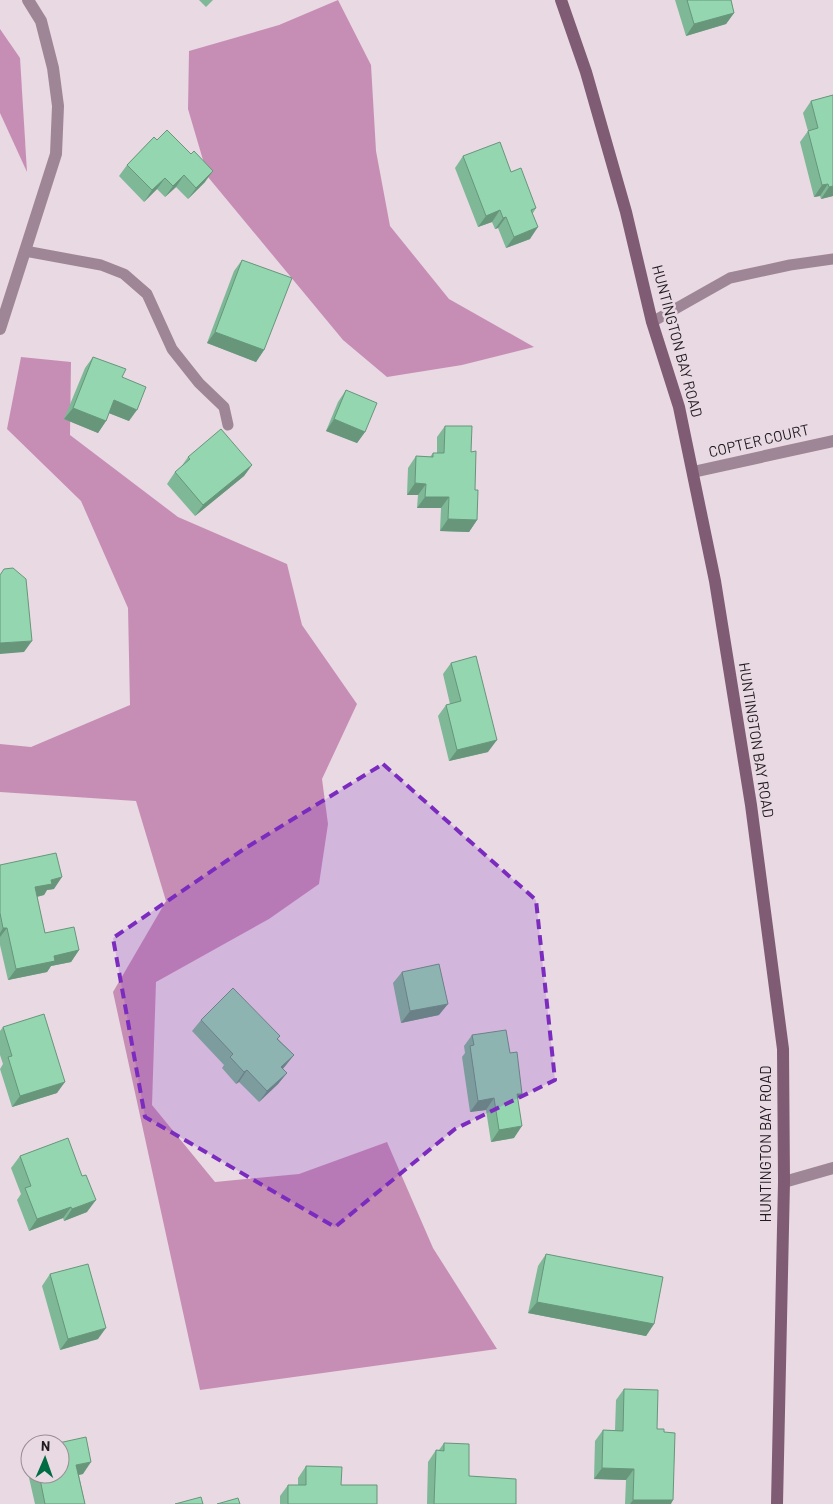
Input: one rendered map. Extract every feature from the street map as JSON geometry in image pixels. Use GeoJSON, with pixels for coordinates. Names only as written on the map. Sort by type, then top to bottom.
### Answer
{"type":"FeatureCollection","features":[{"type":"Feature","properties":{"kind":"street"},"geometry":{"type":"LineString","coordinates":[[0,329],[56,154],[58,106],[53,68],[41,21],[28,0]]}},
{"type":"Feature","properties":{"kind":"street","name":"HUNTINGTON BAY ROAD"},"geometry":{"type":"LineString","coordinates":[[561,0],[586,72],[624,202],[652,322],[679,407],[715,581],[749,795],[783,1049],[784,1182],[777,1504]]}},
{"type":"Feature","properties":{"kind":"street","name":"COPTER COURT"},"geometry":{"type":"LineString","coordinates":[[693,472],[833,441]]}},
{"type":"Feature","properties":{"kind":"street"},"geometry":{"type":"LineString","coordinates":[[784,1182],[833,1168]]}},
{"type":"Feature","properties":{"kind":"lane"},"geometry":{"type":"LineString","coordinates":[[25,251],[101,265],[124,274],[147,294],[172,349],[199,383],[224,407],[228,425]]}},
{"type":"Feature","properties":{"kind":"lane"},"geometry":{"type":"LineString","coordinates":[[652,322],[730,278],[790,265],[833,259]]}},
{"type":"Feature","properties":{"kind":"highlighted area"},"geometry":{"type":"Polygon","coordinates":[[[383,764],[536,900],[555,1080],[455,1129],[335,1227],[145,1117],[113,938],[244,849],[383,764]]]}},
{"type":"Feature","properties":{"kind":"shaded area"},"geometry":{"type":"Polygon","coordinates":[[[338,0],[371,65],[376,151],[390,226],[449,299],[534,347],[462,365],[387,377],[343,340],[208,177],[188,109],[189,51],[279,25],[338,0]]]}},
{"type":"Feature","properties":{"kind":"shaded area"},"geometry":{"type":"Polygon","coordinates":[[[0,29],[20,58],[27,172],[0,113],[0,29]]]}},
{"type":"Feature","properties":{"kind":"shaded area"},"geometry":{"type":"Polygon","coordinates":[[[21,357],[71,362],[70,435],[178,517],[287,564],[302,625],[357,704],[322,779],[328,824],[319,884],[269,919],[156,982],[152,1105],[215,1182],[299,1174],[387,1142],[433,1248],[497,1349],[200,1390],[113,992],[166,901],[136,801],[0,792],[0,744],[31,747],[130,705],[128,608],[81,501],[7,429],[21,357]]]}},
{"type":"Feature","properties":{"kind":"building"},"geometry":{"type":"Polygon","coordinates":[[[687,0],[731,0],[734,13],[694,24],[687,0]]]}},
{"type":"Feature","properties":{"kind":"building"},"geometry":{"type":"Polygon","coordinates":[[[833,95],[833,186],[829,187],[828,184],[822,185],[808,131],[818,128],[811,101],[833,95]]]}},
{"type":"Feature","properties":{"kind":"building"},"geometry":{"type":"Polygon","coordinates":[[[167,130],[191,154],[194,151],[213,171],[196,188],[184,175],[173,186],[165,178],[152,190],[127,165],[154,137],[157,140],[167,130]]]}},
{"type":"Feature","properties":{"kind":"building"},"geometry":{"type":"Polygon","coordinates":[[[500,142],[511,172],[521,168],[536,208],[531,210],[538,227],[514,237],[506,217],[503,218],[500,210],[486,216],[463,156],[500,142]]]}},
{"type":"Feature","properties":{"kind":"building"},"geometry":{"type":"Polygon","coordinates":[[[242,260],[292,278],[264,350],[215,332],[242,260]]]}},
{"type":"Feature","properties":{"kind":"building"},"geometry":{"type":"Polygon","coordinates":[[[93,357],[126,369],[122,377],[146,387],[137,410],[114,400],[106,421],[73,408],[93,357]]]}},
{"type":"Feature","properties":{"kind":"building"},"geometry":{"type":"Polygon","coordinates":[[[346,390],[377,403],[365,432],[334,419],[346,390]]]}},
{"type":"Feature","properties":{"kind":"building"},"geometry":{"type":"Polygon","coordinates":[[[445,426],[472,426],[471,452],[476,451],[475,490],[478,490],[477,520],[448,519],[449,497],[425,497],[426,484],[415,483],[416,456],[433,457],[433,453],[444,453],[445,426]]]}},
{"type":"Feature","properties":{"kind":"building"},"geometry":{"type":"Polygon","coordinates":[[[221,429],[252,465],[203,505],[175,472],[190,459],[188,457],[221,429]]]}},
{"type":"Feature","properties":{"kind":"building"},"geometry":{"type":"Polygon","coordinates":[[[13,568],[26,579],[32,641],[0,643],[0,575],[4,569],[13,568]]]}},
{"type":"Feature","properties":{"kind":"building"},"geometry":{"type":"Polygon","coordinates":[[[476,656],[497,740],[457,750],[446,705],[461,701],[451,663],[476,656]]]}},
{"type":"Feature","properties":{"kind":"building"},"geometry":{"type":"Polygon","coordinates":[[[56,853],[62,877],[51,880],[52,884],[35,887],[45,933],[74,927],[79,950],[54,956],[55,961],[16,969],[7,928],[3,928],[0,913],[0,865],[56,853]]]}},
{"type":"Feature","properties":{"kind":"building"},"geometry":{"type":"Polygon","coordinates":[[[439,964],[448,1004],[410,1011],[402,972],[439,964]]]}},
{"type":"Feature","properties":{"kind":"building"},"geometry":{"type":"Polygon","coordinates":[[[233,988],[280,1036],[277,1039],[294,1055],[281,1067],[287,1073],[267,1091],[247,1070],[244,1072],[230,1057],[233,1054],[201,1020],[233,988]]]}},
{"type":"Feature","properties":{"kind":"building"},"geometry":{"type":"Polygon","coordinates":[[[44,1014],[65,1082],[20,1096],[8,1057],[12,1056],[3,1027],[44,1014]]]}},
{"type":"Feature","properties":{"kind":"building"},"geometry":{"type":"Polygon","coordinates":[[[506,1030],[510,1053],[517,1052],[522,1094],[517,1094],[522,1126],[499,1130],[494,1098],[478,1101],[470,1046],[474,1045],[472,1035],[506,1030]]]}},
{"type":"Feature","properties":{"kind":"building"},"geometry":{"type":"Polygon","coordinates":[[[68,1138],[82,1176],[86,1175],[96,1200],[37,1219],[25,1188],[31,1186],[20,1156],[68,1138]]]}},
{"type":"Feature","properties":{"kind":"building"},"geometry":{"type":"Polygon","coordinates":[[[546,1254],[663,1277],[654,1324],[537,1302],[546,1254]]]}},
{"type":"Feature","properties":{"kind":"building"},"geometry":{"type":"Polygon","coordinates":[[[88,1264],[106,1328],[68,1339],[50,1274],[88,1264]]]}},
{"type":"Feature","properties":{"kind":"building"},"geometry":{"type":"Polygon","coordinates":[[[624,1389],[658,1390],[657,1429],[664,1429],[664,1432],[675,1433],[673,1500],[633,1500],[634,1469],[602,1468],[603,1430],[623,1431],[624,1389]]]}},
{"type":"Feature","properties":{"kind":"building"},"geometry":{"type":"Polygon","coordinates":[[[86,1437],[91,1462],[76,1465],[85,1504],[45,1504],[41,1484],[70,1484],[70,1440],[86,1437]]]}},
{"type":"Feature","properties":{"kind":"building"},"geometry":{"type":"Polygon","coordinates":[[[444,1443],[469,1444],[469,1476],[516,1479],[516,1504],[434,1504],[436,1450],[444,1451],[444,1443]]]}},
{"type":"Feature","properties":{"kind":"building"},"geometry":{"type":"Polygon","coordinates":[[[306,1466],[342,1467],[341,1485],[377,1485],[377,1504],[288,1504],[288,1485],[306,1485],[306,1466]]]}},
{"type":"Feature","properties":{"kind":"building"},"geometry":{"type":"Polygon","coordinates":[[[201,1497],[203,1504],[175,1504],[201,1497]]]}},
{"type":"Feature","properties":{"kind":"building"},"geometry":{"type":"Polygon","coordinates":[[[238,1498],[240,1504],[217,1504],[238,1498]]]}}]}
